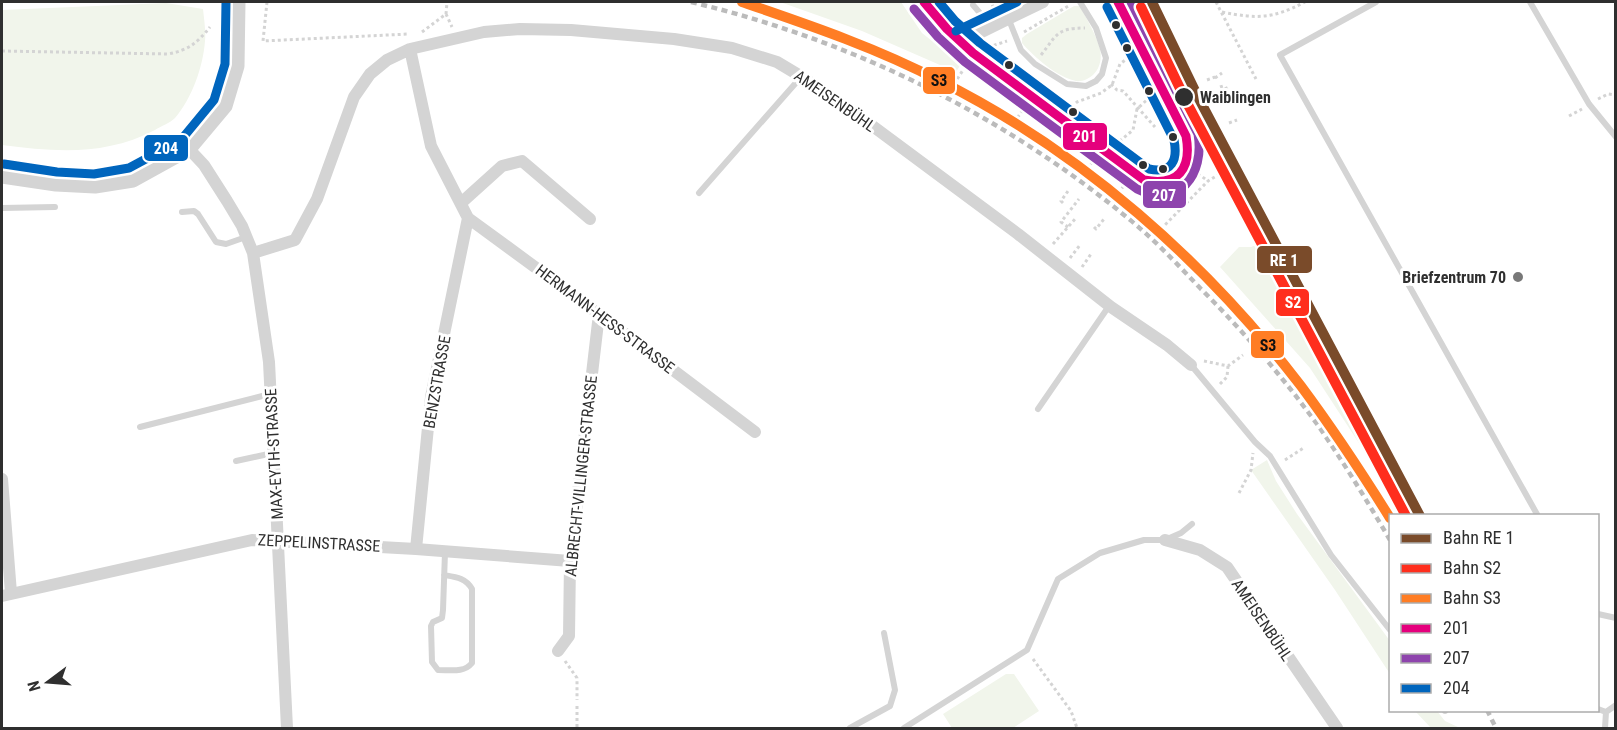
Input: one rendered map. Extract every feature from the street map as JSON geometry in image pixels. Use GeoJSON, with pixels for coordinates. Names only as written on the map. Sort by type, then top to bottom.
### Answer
{"type":"FeatureCollection","features":[{"type":"Feature","properties":{"kind":"street"},"geometry":{"type":"LineString","coordinates":[[2,176],[56,184],[95,186],[133,180],[189,149],[225,106],[237,66],[238,2]]}},
{"type":"Feature","properties":{"kind":"street"},"geometry":{"type":"LineString","coordinates":[[924,2],[934,17],[961,42],[1010,20],[1036,4]]}},
{"type":"Feature","properties":{"kind":"street","name":"AMEISENBÜHL"},"geometry":{"type":"LineString","coordinates":[[410,49],[484,32],[520,29],[571,30],[675,39],[732,48],[777,62],[851,110],[1109,306],[1144,324],[1191,365]]}},
{"type":"Feature","properties":{"kind":"street"},"geometry":{"type":"LineString","coordinates":[[253,253],[295,240],[317,199],[354,97],[370,74],[387,60],[410,49]]}},
{"type":"Feature","properties":{"kind":"street","name":"HERMANN-HESS-STRASSE"},"geometry":{"type":"LineString","coordinates":[[410,49],[431,146],[468,218],[754,432]]}},
{"type":"Feature","properties":{"kind":"street","name":"MAX-EYTH-STRASSE"},"geometry":{"type":"LineString","coordinates":[[189,149],[204,165],[227,201],[253,253],[269,362],[287,729]]}},
{"type":"Feature","properties":{"kind":"street"},"geometry":{"type":"LineString","coordinates":[[461,203],[502,166],[522,161],[590,219]]}},
{"type":"Feature","properties":{"kind":"street","name":"BENZSTRASSE"},"geometry":{"type":"LineString","coordinates":[[416,549],[431,397],[468,218]]}},
{"type":"Feature","properties":{"kind":"street","name":"ALBRECHT-VILLINGER-STRASSE"},"geometry":{"type":"LineString","coordinates":[[558,651],[569,636],[570,561],[599,314]]}},
{"type":"Feature","properties":{"kind":"street"},"geometry":{"type":"LineString","coordinates":[[2,479],[6,595]]}},
{"type":"Feature","properties":{"kind":"street","name":"ZEPPELINSTRASSE"},"geometry":{"type":"LineString","coordinates":[[6,595],[252,540],[416,549],[570,561]]}},
{"type":"Feature","properties":{"kind":"street","name":"AMEISENBÜHL"},"geometry":{"type":"LineString","coordinates":[[1165,540],[1200,550],[1227,567],[1337,729]]}},
{"type":"Feature","properties":{"kind":"lane"},"geometry":{"type":"LineString","coordinates":[[1010,20],[1021,50],[1035,64],[1067,84],[1080,86],[1091,84],[1102,74],[1106,66],[1105,50],[1096,28],[1080,2]]}},
{"type":"Feature","properties":{"kind":"lane"},"geometry":{"type":"LineString","coordinates":[[961,42],[978,58],[1062,117],[1144,180],[1156,184],[1167,182],[1179,175],[1186,166],[1189,149],[1186,136],[1118,2]]}},
{"type":"Feature","properties":{"kind":"lane"},"geometry":{"type":"LineString","coordinates":[[1376,2],[1280,55],[1537,514]]}},
{"type":"Feature","properties":{"kind":"lane"},"geometry":{"type":"LineString","coordinates":[[1530,2],[1589,104],[1616,137]]}},
{"type":"Feature","properties":{"kind":"lane"},"geometry":{"type":"LineString","coordinates":[[973,5],[993,28]]}},
{"type":"Feature","properties":{"kind":"lane"},"geometry":{"type":"LineString","coordinates":[[699,193],[802,77]]}},
{"type":"Feature","properties":{"kind":"lane"},"geometry":{"type":"LineString","coordinates":[[2,208],[55,207]]}},
{"type":"Feature","properties":{"kind":"lane"},"geometry":{"type":"LineString","coordinates":[[182,212],[194,211],[198,214],[216,242],[226,244],[247,237]]}},
{"type":"Feature","properties":{"kind":"lane"},"geometry":{"type":"LineString","coordinates":[[1038,409],[1109,306]]}},
{"type":"Feature","properties":{"kind":"lane"},"geometry":{"type":"LineString","coordinates":[[1191,365],[1255,442],[1270,456],[1331,555],[1389,629]]}},
{"type":"Feature","properties":{"kind":"lane"},"geometry":{"type":"LineString","coordinates":[[1213,392],[1219,385]]}},
{"type":"Feature","properties":{"kind":"lane"},"geometry":{"type":"LineString","coordinates":[[140,428],[271,394]]}},
{"type":"Feature","properties":{"kind":"lane"},"geometry":{"type":"LineString","coordinates":[[236,461],[274,453]]}},
{"type":"Feature","properties":{"kind":"lane"},"geometry":{"type":"LineString","coordinates":[[904,729],[1027,650],[1058,579],[1100,553],[1143,540],[1165,540],[1181,533],[1192,524]]}},
{"type":"Feature","properties":{"kind":"lane"},"geometry":{"type":"LineString","coordinates":[[444,575],[461,578],[469,583],[472,589],[472,663],[468,668],[462,670],[438,670],[432,662],[431,626],[433,622],[442,618],[445,551]]}},
{"type":"Feature","properties":{"kind":"lane"},"geometry":{"type":"LineString","coordinates":[[1599,614],[1616,618]]}},
{"type":"Feature","properties":{"kind":"lane"},"geometry":{"type":"LineString","coordinates":[[850,729],[890,706],[895,690],[884,633]]}},
{"type":"Feature","properties":{"kind":"lane"},"geometry":{"type":"LineString","coordinates":[[1606,712],[1616,705]]}},
{"type":"Feature","properties":{"kind":"lane"},"geometry":{"type":"LineString","coordinates":[[1599,709],[1606,712]]}},
{"type":"Feature","properties":{"kind":"lane"},"geometry":{"type":"LineString","coordinates":[[1605,729],[1606,712]]}},
{"type":"Feature","properties":{"kind":"path"},"geometry":{"type":"LineString","coordinates":[[267,2],[263,41],[352,38],[423,32],[447,14],[447,2]]}},
{"type":"Feature","properties":{"kind":"path"},"geometry":{"type":"LineString","coordinates":[[991,2],[994,9]]}},
{"type":"Feature","properties":{"kind":"path"},"geometry":{"type":"LineString","coordinates":[[980,55],[989,47],[1046,21],[1075,2]]}},
{"type":"Feature","properties":{"kind":"path"},"geometry":{"type":"LineString","coordinates":[[1133,2],[1136,4],[1141,2]]}},
{"type":"Feature","properties":{"kind":"path"},"geometry":{"type":"LineString","coordinates":[[1216,2],[1256,79]]}},
{"type":"Feature","properties":{"kind":"path"},"geometry":{"type":"LineString","coordinates":[[1222,12],[1249,18],[1272,16],[1305,2]]}},
{"type":"Feature","properties":{"kind":"path"},"geometry":{"type":"LineString","coordinates":[[2,51],[168,54],[184,51],[199,40],[210,27]]}},
{"type":"Feature","properties":{"kind":"path"},"geometry":{"type":"LineString","coordinates":[[1035,64],[1055,35],[1066,30],[1096,28]]}},
{"type":"Feature","properties":{"kind":"path"},"geometry":{"type":"LineString","coordinates":[[1130,46],[1139,62]]}},
{"type":"Feature","properties":{"kind":"path"},"geometry":{"type":"LineString","coordinates":[[1112,85],[1120,64],[1134,54]]}},
{"type":"Feature","properties":{"kind":"path"},"geometry":{"type":"LineString","coordinates":[[954,84],[967,64],[1021,107],[1022,111],[1016,120]]}},
{"type":"Feature","properties":{"kind":"path"},"geometry":{"type":"LineString","coordinates":[[1207,81],[1222,73]]}},
{"type":"Feature","properties":{"kind":"path"},"geometry":{"type":"LineString","coordinates":[[1150,87],[1150,97],[1164,114]]}},
{"type":"Feature","properties":{"kind":"path"},"geometry":{"type":"LineString","coordinates":[[1214,94],[1229,87]]}},
{"type":"Feature","properties":{"kind":"path"},"geometry":{"type":"LineString","coordinates":[[1117,90],[1124,91],[1155,128]]}},
{"type":"Feature","properties":{"kind":"path"},"geometry":{"type":"LineString","coordinates":[[1187,99],[1193,95]]}},
{"type":"Feature","properties":{"kind":"path"},"geometry":{"type":"LineString","coordinates":[[1121,152],[1113,146],[1133,130],[1137,109],[1150,97]]}},
{"type":"Feature","properties":{"kind":"path"},"geometry":{"type":"LineString","coordinates":[[1229,123],[1244,116]]}},
{"type":"Feature","properties":{"kind":"path"},"geometry":{"type":"LineString","coordinates":[[1204,134],[1212,131]]}},
{"type":"Feature","properties":{"kind":"path"},"geometry":{"type":"LineString","coordinates":[[1153,173],[1161,172],[1181,153]]}},
{"type":"Feature","properties":{"kind":"path"},"geometry":{"type":"LineString","coordinates":[[1087,169],[1096,158]]}},
{"type":"Feature","properties":{"kind":"path"},"geometry":{"type":"LineString","coordinates":[[1186,166],[1208,181]]}},
{"type":"Feature","properties":{"kind":"path"},"geometry":{"type":"LineString","coordinates":[[1161,229],[1208,181],[1231,167]]}},
{"type":"Feature","properties":{"kind":"path"},"geometry":{"type":"LineString","coordinates":[[1118,193],[1127,182]]}},
{"type":"Feature","properties":{"kind":"path"},"geometry":{"type":"LineString","coordinates":[[1063,203],[1061,201],[1068,191]]}},
{"type":"Feature","properties":{"kind":"path"},"geometry":{"type":"LineString","coordinates":[[1068,227],[1061,222],[1079,199]]}},
{"type":"Feature","properties":{"kind":"path"},"geometry":{"type":"LineString","coordinates":[[1044,255],[1076,218]]}},
{"type":"Feature","properties":{"kind":"path"},"geometry":{"type":"LineString","coordinates":[[1094,227],[1096,229],[1104,219]]}},
{"type":"Feature","properties":{"kind":"path"},"geometry":{"type":"LineString","coordinates":[[1191,365],[1203,361],[1228,366],[1243,355]]}},
{"type":"Feature","properties":{"kind":"path"},"geometry":{"type":"LineString","coordinates":[[1219,385],[1227,377],[1228,366]]}},
{"type":"Feature","properties":{"kind":"path"},"geometry":{"type":"LineString","coordinates":[[1239,493],[1251,470],[1255,442]]}},
{"type":"Feature","properties":{"kind":"path"},"geometry":{"type":"LineString","coordinates":[[1276,466],[1305,447]]}},
{"type":"Feature","properties":{"kind":"path"},"geometry":{"type":"LineString","coordinates":[[1027,650],[1071,711],[1077,729]]}},
{"type":"Feature","properties":{"kind":"path"},"geometry":{"type":"LineString","coordinates":[[558,651],[577,678],[577,700]]}},
{"type":"Feature","properties":{"kind":"path"},"geometry":{"type":"LineString","coordinates":[[577,706],[577,729]]}},
{"type":"Feature","properties":{"kind":"shaded area"},"geometry":{"type":"Polygon","coordinates":[[[780,2],[901,2],[922,33],[961,64],[956,72],[862,31],[780,2]]]}},
{"type":"Feature","properties":{"kind":"shaded area"},"geometry":{"type":"Polygon","coordinates":[[[166,3],[203,9],[205,29],[204,51],[196,82],[187,101],[173,120],[136,138],[99,148],[61,150],[2,145],[2,10],[166,3]]]}},
{"type":"Feature","properties":{"kind":"shaded area"},"geometry":{"type":"Polygon","coordinates":[[[1074,6],[1080,6],[1101,52],[1100,63],[1095,73],[1080,81],[1069,79],[1054,71],[1022,43],[1022,38],[1027,34],[1074,6]]]}},
{"type":"Feature","properties":{"kind":"shaded area"},"geometry":{"type":"Polygon","coordinates":[[[1259,244],[1373,454],[1368,457],[1310,368],[1220,267],[1239,247],[1259,244]]]}},
{"type":"Feature","properties":{"kind":"shaded area"},"geometry":{"type":"Polygon","coordinates":[[[1267,460],[1276,481],[1297,514],[1389,640],[1389,672],[1335,590],[1251,470],[1267,460]]]}},
{"type":"Feature","properties":{"kind":"shaded area"},"geometry":{"type":"Polygon","coordinates":[[[1006,674],[1014,674],[1039,711],[1013,728],[952,728],[943,714],[1006,674]]]}},
{"type":"Feature","properties":{"kind":"shaded area"},"geometry":{"type":"Polygon","coordinates":[[[1416,712],[1438,712],[1445,721],[1460,728],[1431,728],[1416,712]]]}},
{"type":"Feature","properties":{"kind":"railway"},"geometry":{"type":"LineString","coordinates":[[691,2],[810,37],[922,85],[1029,146],[1080,181],[1157,244],[1262,354],[1317,424],[1389,538]]}},
{"type":"Feature","properties":{"kind":"railway"},"geometry":{"type":"LineString","coordinates":[[1488,712],[1496,728]]}},
{"type":"Feature","properties":{"kind":"transit line","name":"204"},"geometry":{"type":"LineString","coordinates":[[4,164],[57,172],[94,174],[129,168],[181,140],[214,100],[225,64],[226,2]]}},
{"type":"Feature","properties":{"kind":"transit line","name":"201"},"geometry":{"type":"LineString","coordinates":[[924,2],[947,29],[973,53],[1144,180],[1166,181],[1174,178],[1184,166],[1187,158],[1186,136],[1118,2]]}},
{"type":"Feature","properties":{"kind":"transit line","name":"204"},"geometry":{"type":"LineString","coordinates":[[939,2],[955,21],[980,43],[1149,169],[1163,169],[1172,164],[1174,159],[1174,140],[1107,7]]}},
{"type":"Feature","properties":{"kind":"transit line","name":"204"},"geometry":{"type":"LineString","coordinates":[[956,31],[1017,2]]}},
{"type":"Feature","properties":{"kind":"transit line","name":"207"},"geometry":{"type":"LineString","coordinates":[[914,9],[938,37],[965,62],[1137,189],[1165,195],[1177,191],[1193,175],[1199,149],[1198,134],[1131,2]]}},
{"type":"Feature","properties":{"kind":"transit line"},"geometry":{"type":"LineString","coordinates":[[1152,2],[1198,97],[1419,514]]}},
{"type":"Feature","properties":{"kind":"rail line","name":"S3"},"geometry":{"type":"LineString","coordinates":[[742,2],[842,38],[940,81],[992,109],[1043,141],[1138,213],[1182,253],[1264,340],[1324,418],[1389,516]]}},
{"type":"Feature","properties":{"kind":"rail line","name":"S2"},"geometry":{"type":"LineString","coordinates":[[1141,7],[1187,103],[1405,514]]}},
{"type":"Feature","properties":{"kind":"place","name":"Waiblingen"},"geometry":{"type":"Point","coordinates":[1184,97]}},
{"type":"Feature","properties":{"kind":"place","name":"Briefzentrum 70"},"geometry":{"type":"Point","coordinates":[1518,277]}}]}
